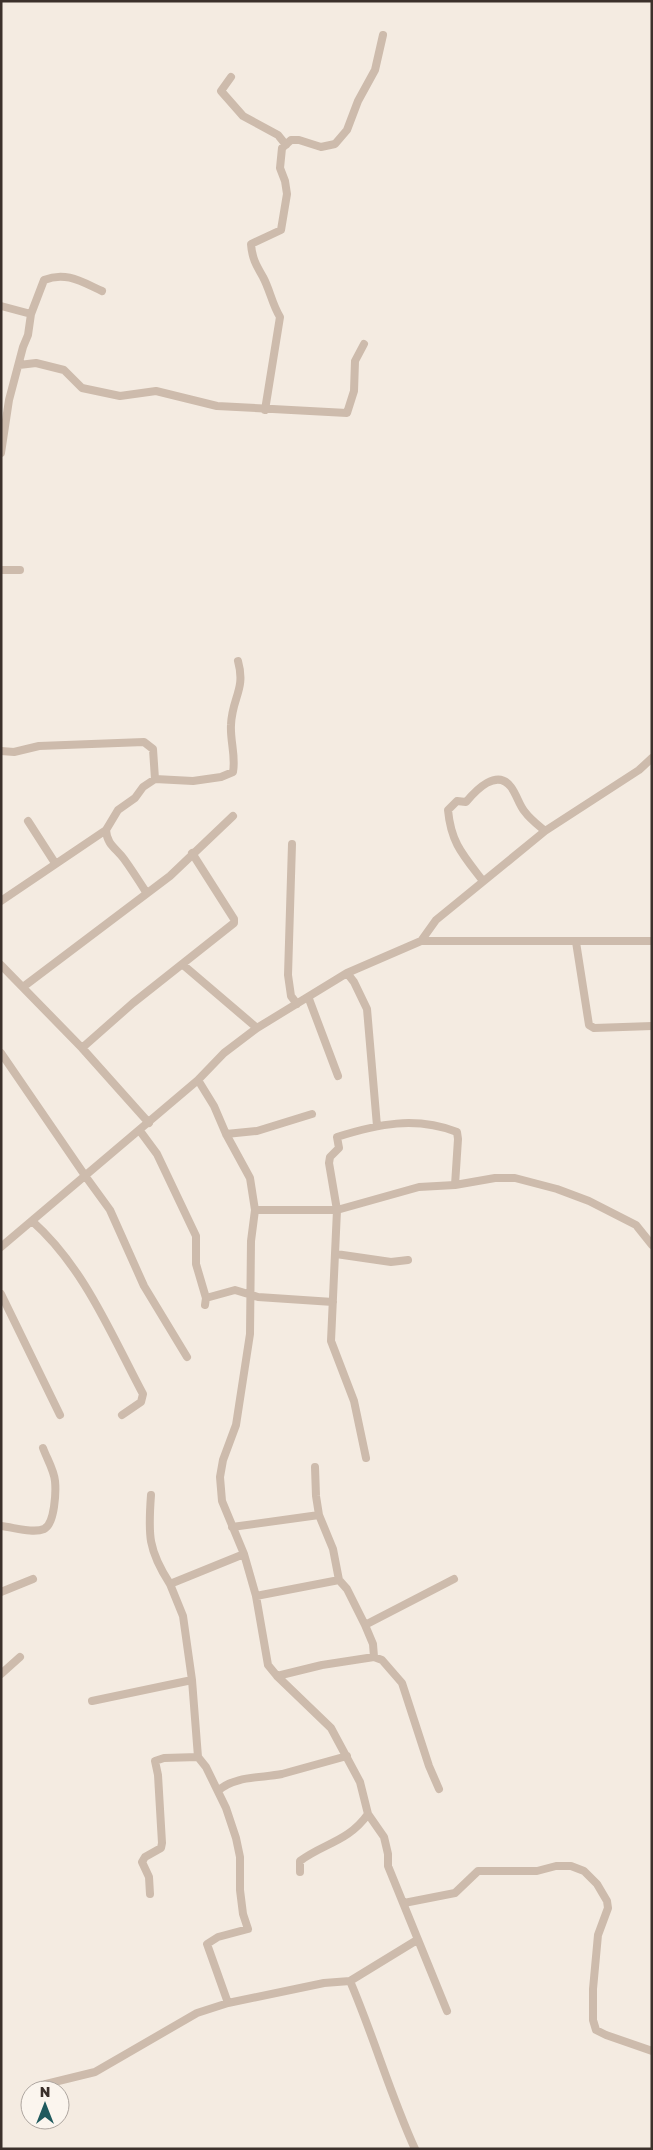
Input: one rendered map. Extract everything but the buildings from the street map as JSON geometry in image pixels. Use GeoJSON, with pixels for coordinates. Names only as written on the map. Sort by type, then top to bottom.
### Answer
{"type":"FeatureCollection","features":[{"type":"Feature","properties":{"kind":"street"},"geometry":{"type":"LineString","coordinates":[[265,410],[280,317],[273,306],[264,278],[252,258],[251,244],[281,230],[286,194],[285,181],[280,168],[282,148],[291,140],[299,140],[321,147],[335,144],[347,130],[358,100],[374,70],[383,35]]}},
{"type":"Feature","properties":{"kind":"street"},"geometry":{"type":"LineString","coordinates":[[230,77],[222,91],[243,116],[278,135],[286,145]]}},
{"type":"Feature","properties":{"kind":"street"},"geometry":{"type":"LineString","coordinates":[[2,450],[5,400],[19,365],[28,335],[31,314],[44,280],[57,275],[78,280],[102,291]]}},
{"type":"Feature","properties":{"kind":"street"},"geometry":{"type":"LineString","coordinates":[[1,306],[31,314]]}},
{"type":"Feature","properties":{"kind":"street"},"geometry":{"type":"LineString","coordinates":[[19,365],[36,364],[64,370],[82,388],[120,396],[156,391],[217,406],[348,413],[354,391],[355,361],[364,344]]}},
{"type":"Feature","properties":{"kind":"street"},"geometry":{"type":"LineString","coordinates":[[1,570],[20,570]]}},
{"type":"Feature","properties":{"kind":"street"},"geometry":{"type":"LineString","coordinates":[[1,900],[106,830],[118,810],[135,798],[143,786],[155,779],[193,781],[221,777],[233,772],[234,762],[230,728],[232,711],[242,676],[238,661]]}},
{"type":"Feature","properties":{"kind":"street"},"geometry":{"type":"LineString","coordinates":[[1,751],[14,752],[29,748],[64,745],[144,742],[153,749],[155,779]]}},
{"type":"Feature","properties":{"kind":"street"},"geometry":{"type":"LineString","coordinates":[[421,941],[436,920],[545,831],[639,770],[652,758]]}},
{"type":"Feature","properties":{"kind":"street"},"geometry":{"type":"LineString","coordinates":[[483,881],[463,855],[450,830],[448,810],[456,801],[466,802],[481,785],[494,780],[502,781],[511,786],[524,811],[545,831]]}},
{"type":"Feature","properties":{"kind":"street"},"geometry":{"type":"LineString","coordinates":[[24,987],[122,914],[146,892],[170,876],[233,816]]}},
{"type":"Feature","properties":{"kind":"street"},"geometry":{"type":"LineString","coordinates":[[28,821],[55,863]]}},
{"type":"Feature","properties":{"kind":"street"},"geometry":{"type":"LineString","coordinates":[[106,830],[107,838],[112,847],[123,858],[146,892]]}},
{"type":"Feature","properties":{"kind":"street"},"geometry":{"type":"LineString","coordinates":[[292,844],[288,975],[291,996],[297,1004]]}},
{"type":"Feature","properties":{"kind":"street"},"geometry":{"type":"LineString","coordinates":[[82,1048],[132,1003],[235,921],[192,853]]}},
{"type":"Feature","properties":{"kind":"street"},"geometry":{"type":"LineString","coordinates":[[1,1247],[140,1131],[198,1080],[224,1053],[257,1028],[309,999],[347,973],[421,941],[576,942],[652,940]]}},
{"type":"Feature","properties":{"kind":"street"},"geometry":{"type":"LineString","coordinates":[[576,942],[589,1025],[594,1028],[652,1026]]}},
{"type":"Feature","properties":{"kind":"street"},"geometry":{"type":"LineString","coordinates":[[182,964],[257,1028]]}},
{"type":"Feature","properties":{"kind":"street"},"geometry":{"type":"LineString","coordinates":[[1,965],[82,1048],[149,1123]]}},
{"type":"Feature","properties":{"kind":"street"},"geometry":{"type":"LineString","coordinates":[[347,973],[354,982],[367,1009],[377,1126]]}},
{"type":"Feature","properties":{"kind":"street"},"geometry":{"type":"LineString","coordinates":[[309,999],[338,1076]]}},
{"type":"Feature","properties":{"kind":"street"},"geometry":{"type":"LineString","coordinates":[[1,1053],[110,1210],[144,1286],[187,1357]]}},
{"type":"Feature","properties":{"kind":"street"},"geometry":{"type":"LineString","coordinates":[[198,1080],[214,1106],[226,1134],[250,1178],[255,1210],[249,1294],[250,1334],[236,1425],[223,1460],[220,1477],[222,1501],[244,1554],[256,1596],[268,1665],[331,1728],[347,1756],[360,1782],[368,1814],[384,1837],[388,1854],[388,1866],[447,2012]]}},
{"type":"Feature","properties":{"kind":"street"},"geometry":{"type":"LineString","coordinates":[[226,1134],[257,1130],[312,1114]]}},
{"type":"Feature","properties":{"kind":"street"},"geometry":{"type":"LineString","coordinates":[[366,1458],[354,1401],[331,1341],[337,1210],[329,1163],[330,1157],[339,1148],[337,1137],[377,1126],[416,1122],[437,1125],[457,1132],[455,1185]]}},
{"type":"Feature","properties":{"kind":"street"},"geometry":{"type":"LineString","coordinates":[[140,1131],[157,1154],[196,1236],[196,1264],[206,1301],[235,1290],[258,1297],[333,1302]]}},
{"type":"Feature","properties":{"kind":"street"},"geometry":{"type":"LineString","coordinates":[[255,1210],[337,1210],[419,1187],[455,1185],[495,1178],[515,1178],[557,1189],[589,1201],[636,1225],[652,1246]]}},
{"type":"Feature","properties":{"kind":"street"},"geometry":{"type":"LineString","coordinates":[[32,1222],[53,1240],[79,1275],[143,1394],[141,1402],[122,1415]]}},
{"type":"Feature","properties":{"kind":"street"},"geometry":{"type":"LineString","coordinates":[[336,1254],[391,1262],[408,1260]]}},
{"type":"Feature","properties":{"kind":"street"},"geometry":{"type":"LineString","coordinates":[[1,1294],[60,1415]]}},
{"type":"Feature","properties":{"kind":"street"},"geometry":{"type":"LineString","coordinates":[[1,1526],[35,1530],[44,1529],[49,1524],[54,1504],[55,1481],[43,1448]]}},
{"type":"Feature","properties":{"kind":"street"},"geometry":{"type":"LineString","coordinates":[[315,1467],[320,1515],[333,1549],[339,1580],[347,1588],[365,1625],[373,1644],[374,1657]]}},
{"type":"Feature","properties":{"kind":"street"},"geometry":{"type":"LineString","coordinates":[[151,1495],[149,1518],[152,1549],[156,1562],[170,1584],[183,1616],[192,1680],[198,1757],[206,1767],[226,1808],[240,1857],[240,1890],[243,1914],[248,1929],[218,1938],[207,1944],[228,2003]]}},
{"type":"Feature","properties":{"kind":"street"},"geometry":{"type":"LineString","coordinates":[[232,1527],[320,1515]]}},
{"type":"Feature","properties":{"kind":"street"},"geometry":{"type":"LineString","coordinates":[[170,1584],[244,1554]]}},
{"type":"Feature","properties":{"kind":"street"},"geometry":{"type":"LineString","coordinates":[[365,1625],[454,1579]]}},
{"type":"Feature","properties":{"kind":"street"},"geometry":{"type":"LineString","coordinates":[[1,1592],[33,1580]]}},
{"type":"Feature","properties":{"kind":"street"},"geometry":{"type":"LineString","coordinates":[[256,1596],[339,1580]]}},
{"type":"Feature","properties":{"kind":"street"},"geometry":{"type":"LineString","coordinates":[[1,1674],[20,1657]]}},
{"type":"Feature","properties":{"kind":"street"},"geometry":{"type":"LineString","coordinates":[[277,1676],[322,1665],[374,1657],[382,1660],[402,1683],[428,1766],[439,1789]]}},
{"type":"Feature","properties":{"kind":"street"},"geometry":{"type":"LineString","coordinates":[[92,1701],[116,1698],[192,1680]]}},
{"type":"Feature","properties":{"kind":"street"},"geometry":{"type":"LineString","coordinates":[[218,1791],[222,1786],[280,1774],[347,1756]]}},
{"type":"Feature","properties":{"kind":"street"},"geometry":{"type":"LineString","coordinates":[[150,1894],[149,1877],[142,1862],[145,1857],[161,1848],[162,1843],[158,1774],[155,1762],[164,1758],[198,1757]]}},
{"type":"Feature","properties":{"kind":"street"},"geometry":{"type":"LineString","coordinates":[[300,1872],[300,1861],[340,1840],[360,1826],[368,1814]]}},
{"type":"Feature","properties":{"kind":"street"},"geometry":{"type":"LineString","coordinates":[[404,1903],[455,1893],[478,1871],[538,1871],[556,1866],[571,1866],[584,1871],[597,1884],[607,1901],[608,1908],[598,1935],[593,1989],[593,2020],[596,2030],[652,2051]]}},
{"type":"Feature","properties":{"kind":"street"},"geometry":{"type":"LineString","coordinates":[[62,2080],[95,2072],[197,2013],[228,2003],[324,1983],[350,1982],[417,1940]]}},
{"type":"Feature","properties":{"kind":"street"},"geometry":{"type":"LineString","coordinates":[[350,1982],[370,2029],[388,2086],[415,2149]]}}]}
